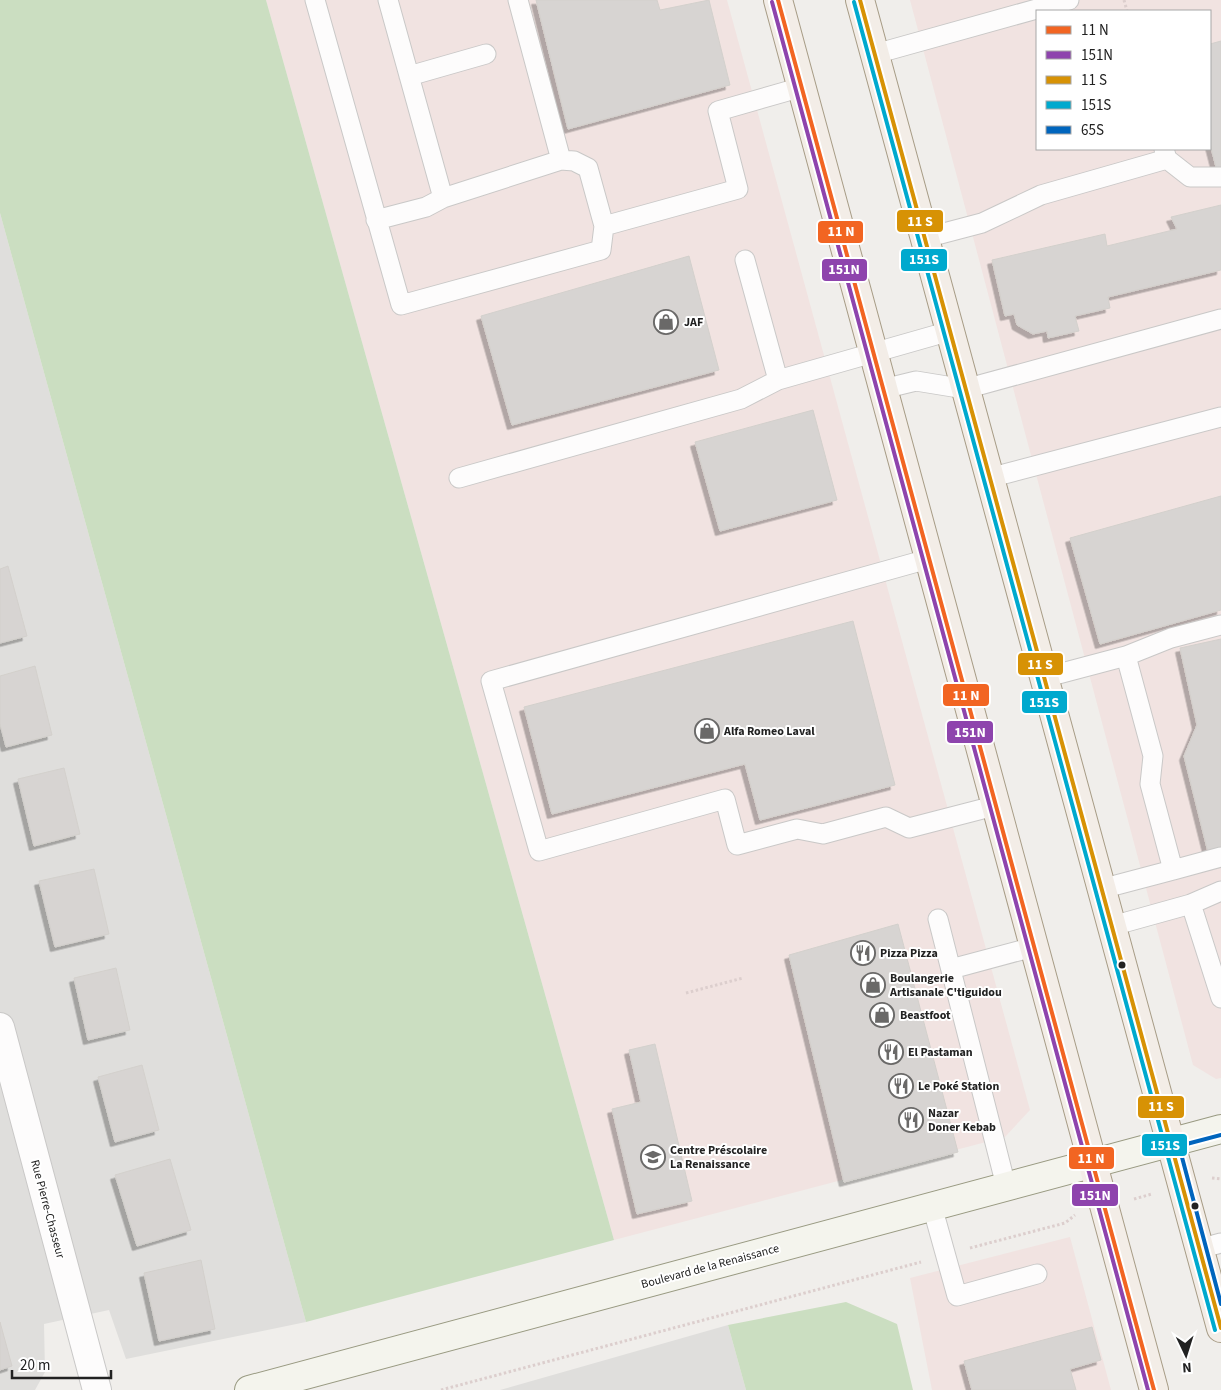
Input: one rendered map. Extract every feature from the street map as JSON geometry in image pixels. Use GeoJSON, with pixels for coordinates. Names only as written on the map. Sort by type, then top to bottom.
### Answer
{"type":"FeatureCollection","features":[{"type":"Feature","properties":{"kind":"main road"},"geometry":{"type":"LineString","coordinates":[[778,0],[994,806],[1154,1390]]}},
{"type":"Feature","properties":{"kind":"main road"},"geometry":{"type":"LineString","coordinates":[[860,0],[1182,1186],[1210,1246],[1221,1328]]}},
{"type":"Feature","properties":{"kind":"street","name":"Rue Pierre-Chasseur"},"geometry":{"type":"LineString","coordinates":[[1,1033],[97,1390]]}},
{"type":"Feature","properties":{"kind":"street","name":"Boulevard de la Renaissance"},"geometry":{"type":"LineString","coordinates":[[249,1390],[1221,1129]]}},
{"type":"Feature","properties":{"kind":"lane"},"geometry":{"type":"LineString","coordinates":[[315,0],[376,220],[401,304],[601,250],[604,226],[588,168],[574,161],[562,160],[442,198],[426,207],[376,220]]}},
{"type":"Feature","properties":{"kind":"lane"},"geometry":{"type":"LineString","coordinates":[[388,0],[442,198]]}},
{"type":"Feature","properties":{"kind":"lane"},"geometry":{"type":"LineString","coordinates":[[518,0],[562,160]]}},
{"type":"Feature","properties":{"kind":"lane"},"geometry":{"type":"LineString","coordinates":[[875,54],[1068,0]]}},
{"type":"Feature","properties":{"kind":"lane"},"geometry":{"type":"LineString","coordinates":[[409,76],[486,54]]}},
{"type":"Feature","properties":{"kind":"lane"},"geometry":{"type":"LineString","coordinates":[[604,226],[738,189],[718,111],[802,87]]}},
{"type":"Feature","properties":{"kind":"lane"},"geometry":{"type":"LineString","coordinates":[[924,238],[982,223],[1041,195],[1165,154],[1190,177],[1221,178]]}},
{"type":"Feature","properties":{"kind":"lane"},"geometry":{"type":"LineString","coordinates":[[745,260],[778,380]]}},
{"type":"Feature","properties":{"kind":"lane"},"geometry":{"type":"LineString","coordinates":[[883,389],[916,380],[965,389],[1221,320]]}},
{"type":"Feature","properties":{"kind":"lane"},"geometry":{"type":"LineString","coordinates":[[459,478],[742,399],[778,380],[950,331]]}},
{"type":"Feature","properties":{"kind":"lane"},"geometry":{"type":"LineString","coordinates":[[989,478],[1221,417]]}},
{"type":"Feature","properties":{"kind":"lane"},"geometry":{"type":"LineString","coordinates":[[928,559],[491,681],[538,851],[724,799],[738,845],[798,829],[823,834],[886,817],[909,828],[994,806]]}},
{"type":"Feature","properties":{"kind":"lane"},"geometry":{"type":"LineString","coordinates":[[1043,678],[1126,656],[1171,638],[1221,625]]}},
{"type":"Feature","properties":{"kind":"lane"},"geometry":{"type":"LineString","coordinates":[[1126,656],[1153,756],[1150,784],[1173,870]]}},
{"type":"Feature","properties":{"kind":"lane"},"geometry":{"type":"LineString","coordinates":[[1101,889],[1221,857]]}},
{"type":"Feature","properties":{"kind":"lane"},"geometry":{"type":"LineString","coordinates":[[1112,926],[1191,904],[1221,891]]}},
{"type":"Feature","properties":{"kind":"lane"},"geometry":{"type":"LineString","coordinates":[[1191,904],[1221,998]]}},
{"type":"Feature","properties":{"kind":"lane"},"geometry":{"type":"LineString","coordinates":[[938,919],[1006,1186]]}},
{"type":"Feature","properties":{"kind":"lane"},"geometry":{"type":"LineString","coordinates":[[951,969],[1033,947]]}},
{"type":"Feature","properties":{"kind":"lane"},"geometry":{"type":"LineString","coordinates":[[932,1206],[958,1296],[1037,1274]]}},
{"type":"Feature","properties":{"kind":"path"},"geometry":{"type":"LineString","coordinates":[[686,993],[743,978]]}},
{"type":"Feature","properties":{"kind":"path"},"geometry":{"type":"LineString","coordinates":[[967,1249],[1065,1223],[1076,1215],[1104,1207],[1209,1178],[1221,1178]]}},
{"type":"Feature","properties":{"kind":"path"},"geometry":{"type":"LineString","coordinates":[[441,1390],[928,1260]]}},
{"type":"Feature","properties":{"kind":"shaded area"},"geometry":{"type":"Polygon","coordinates":[[[266,0],[727,0],[1030,1110],[1005,1137],[614,1240],[266,0]]]}},
{"type":"Feature","properties":{"kind":"shaded area"},"geometry":{"type":"Polygon","coordinates":[[[910,0],[1221,0],[1221,1078],[1216,1079],[1193,1065],[910,0]]]}},
{"type":"Feature","properties":{"kind":"shaded area"},"geometry":{"type":"Polygon","coordinates":[[[0,213],[306,1322],[126,1359],[109,1310],[44,1324],[45,1372],[35,1390],[0,1390],[0,213]]]}},
{"type":"Feature","properties":{"kind":"shaded area"},"geometry":{"type":"Polygon","coordinates":[[[1070,1237],[1111,1390],[932,1390],[910,1278],[1070,1237]]]}},
{"type":"Feature","properties":{"kind":"shaded area"},"geometry":{"type":"Polygon","coordinates":[[[728,1325],[746,1390],[500,1390],[728,1325]]]}},
{"type":"Feature","properties":{"kind":"green space"},"geometry":{"type":"Polygon","coordinates":[[[0,0],[266,0],[614,1240],[306,1322],[0,213],[0,0]]]}},
{"type":"Feature","properties":{"kind":"green space"},"geometry":{"type":"Polygon","coordinates":[[[846,1302],[897,1324],[913,1390],[746,1390],[728,1325],[846,1302]]]}},
{"type":"Feature","properties":{"kind":"building"},"geometry":{"type":"Polygon","coordinates":[[[536,0],[657,0],[660,10],[709,0],[730,85],[568,129],[536,0]]]}},
{"type":"Feature","properties":{"kind":"building"},"geometry":{"type":"Polygon","coordinates":[[[1221,41],[1221,170],[1217,171],[1211,148],[1211,44],[1221,41]]]}},
{"type":"Feature","properties":{"kind":"building"},"geometry":{"type":"Polygon","coordinates":[[[1221,205],[1221,270],[1108,297],[1110,308],[1075,316],[1079,331],[1048,338],[1047,331],[1033,334],[1017,325],[1014,314],[1005,316],[992,260],[1105,234],[1107,246],[1177,229],[1171,217],[1221,205]]]}},
{"type":"Feature","properties":{"kind":"building"},"geometry":{"type":"Polygon","coordinates":[[[689,256],[719,370],[512,425],[481,316],[689,256]]]}},
{"type":"Feature","properties":{"kind":"building"},"geometry":{"type":"Polygon","coordinates":[[[813,410],[837,500],[720,531],[695,442],[813,410]]]}},
{"type":"Feature","properties":{"kind":"building"},"geometry":{"type":"Polygon","coordinates":[[[1221,496],[1221,610],[1100,644],[1070,538],[1221,496]]]}},
{"type":"Feature","properties":{"kind":"building"},"geometry":{"type":"Polygon","coordinates":[[[8,566],[27,636],[0,643],[0,569],[8,566]]]}},
{"type":"Feature","properties":{"kind":"building"},"geometry":{"type":"Polygon","coordinates":[[[853,621],[895,785],[760,820],[745,764],[552,814],[524,707],[853,621]]]}},
{"type":"Feature","properties":{"kind":"building"},"geometry":{"type":"Polygon","coordinates":[[[1221,639],[1221,849],[1208,852],[1184,756],[1197,725],[1180,648],[1221,639]]]}},
{"type":"Feature","properties":{"kind":"building"},"geometry":{"type":"Polygon","coordinates":[[[35,666],[52,735],[6,747],[0,724],[0,676],[35,666]]]}},
{"type":"Feature","properties":{"kind":"building"},"geometry":{"type":"Polygon","coordinates":[[[64,768],[80,834],[34,846],[18,779],[64,768]]]}},
{"type":"Feature","properties":{"kind":"building"},"geometry":{"type":"Polygon","coordinates":[[[94,869],[109,934],[55,947],[39,881],[94,869]]]}},
{"type":"Feature","properties":{"kind":"building"},"geometry":{"type":"Polygon","coordinates":[[[898,924],[958,1152],[844,1182],[789,955],[898,924]]]}},
{"type":"Feature","properties":{"kind":"building"},"geometry":{"type":"Polygon","coordinates":[[[116,968],[130,1030],[88,1040],[74,978],[116,968]]]}},
{"type":"Feature","properties":{"kind":"building"},"geometry":{"type":"Polygon","coordinates":[[[655,1044],[692,1201],[637,1214],[612,1109],[641,1102],[629,1050],[655,1044]]]}},
{"type":"Feature","properties":{"kind":"building"},"geometry":{"type":"Polygon","coordinates":[[[142,1065],[159,1130],[115,1142],[98,1077],[142,1065]]]}},
{"type":"Feature","properties":{"kind":"building"},"geometry":{"type":"Polygon","coordinates":[[[170,1159],[191,1230],[137,1246],[115,1175],[170,1159]]]}},
{"type":"Feature","properties":{"kind":"building"},"geometry":{"type":"Polygon","coordinates":[[[201,1260],[215,1329],[159,1341],[144,1273],[201,1260]]]}},
{"type":"Feature","properties":{"kind":"building"},"geometry":{"type":"Polygon","coordinates":[[[0,1322],[12,1366],[0,1370],[0,1322]]]}},
{"type":"Feature","properties":{"kind":"building"},"geometry":{"type":"Polygon","coordinates":[[[1092,1327],[1101,1360],[1070,1369],[1076,1390],[972,1390],[964,1361],[1092,1327]]]}},
{"type":"Feature","properties":{"kind":"transit line"},"geometry":{"type":"LineString","coordinates":[[778,0],[1154,1390]]}},
{"type":"Feature","properties":{"kind":"transit line"},"geometry":{"type":"LineString","coordinates":[[860,0],[1221,1328]]}},
{"type":"Feature","properties":{"kind":"transit line","name":"151N"},"geometry":{"type":"LineString","coordinates":[[772,2],[1148,1390]]}},
{"type":"Feature","properties":{"kind":"transit line","name":"151S"},"geometry":{"type":"LineString","coordinates":[[854,2],[1215,1330]]}},
{"type":"Feature","properties":{"kind":"transit line","name":"65S"},"geometry":{"type":"LineString","coordinates":[[1221,1135],[1179,1146],[1221,1304]]}},
{"type":"Feature","properties":{"kind":"place","name":"JAF"},"geometry":{"type":"Point","coordinates":[666,322]}},
{"type":"Feature","properties":{"kind":"place","name":"Alfa Romeo Laval"},"geometry":{"type":"Point","coordinates":[707,731]}},
{"type":"Feature","properties":{"kind":"place","name":"Pizza Pizza"},"geometry":{"type":"Point","coordinates":[863,953]}},
{"type":"Feature","properties":{"kind":"place","name":"Boulangerie Artisanale C'tiguidou"},"geometry":{"type":"Point","coordinates":[873,985]}},
{"type":"Feature","properties":{"kind":"place","name":"Beastfoot"},"geometry":{"type":"Point","coordinates":[882,1015]}},
{"type":"Feature","properties":{"kind":"place","name":"El Pastaman"},"geometry":{"type":"Point","coordinates":[891,1052]}},
{"type":"Feature","properties":{"kind":"place","name":"Le Poké Station"},"geometry":{"type":"Point","coordinates":[901,1086]}},
{"type":"Feature","properties":{"kind":"place","name":"Nazar Doner Kebab"},"geometry":{"type":"Point","coordinates":[911,1120]}},
{"type":"Feature","properties":{"kind":"place","name":"Centre Préscolaire La Renaissance"},"geometry":{"type":"Point","coordinates":[653,1157]}}]}
